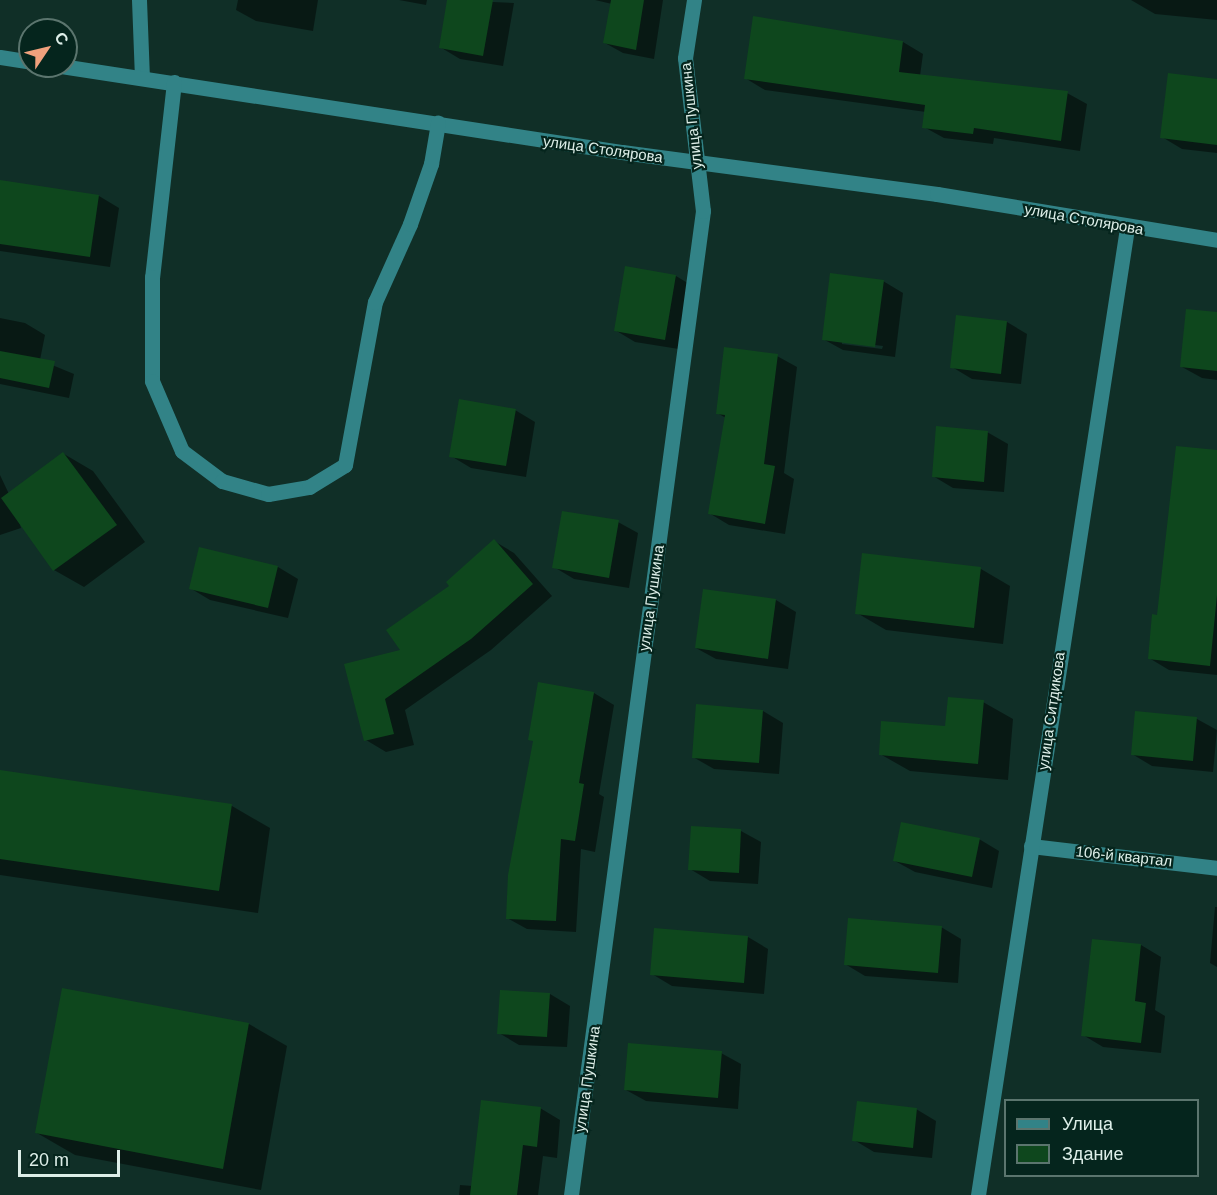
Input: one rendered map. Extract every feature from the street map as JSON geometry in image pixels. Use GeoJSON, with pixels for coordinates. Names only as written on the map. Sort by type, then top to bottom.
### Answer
{"type":"FeatureCollection","features":[{"type":"Feature","properties":{"kind":"street"},"geometry":{"type":"LineString","coordinates":[[140,0],[142,77]]}},
{"type":"Feature","properties":{"kind":"street","name":"улица Пушкина"},"geometry":{"type":"LineString","coordinates":[[571,1195],[703,211],[695,162],[685,57],[694,0]]}},
{"type":"Feature","properties":{"kind":"street"},"geometry":{"type":"LineString","coordinates":[[0,57],[18,60]]}},
{"type":"Feature","properties":{"kind":"street","name":"улица Столярова"},"geometry":{"type":"LineString","coordinates":[[78,68],[695,162],[937,194],[1127,228],[1217,240]]}},
{"type":"Feature","properties":{"kind":"street"},"geometry":{"type":"LineString","coordinates":[[174,82],[152,277],[152,381],[182,451],[222,481],[268,494],[309,487],[345,465],[375,302],[410,224],[431,164],[438,123]]}},
{"type":"Feature","properties":{"kind":"street","name":"улица Ситдикова"},"geometry":{"type":"LineString","coordinates":[[978,1195],[1127,228]]}},
{"type":"Feature","properties":{"kind":"street","name":"106-й квартал"},"geometry":{"type":"LineString","coordinates":[[1031,846],[1217,868]]}},
{"type":"Feature","properties":{"kind":"building"},"geometry":{"type":"Polygon","coordinates":[[[447,0],[493,0],[483,56],[439,48],[447,0]]]}},
{"type":"Feature","properties":{"kind":"building"},"geometry":{"type":"Polygon","coordinates":[[[611,0],[644,0],[636,50],[603,43],[611,0]]]}},
{"type":"Feature","properties":{"kind":"building"},"geometry":{"type":"Polygon","coordinates":[[[753,16],[903,41],[899,72],[1068,91],[1061,141],[974,128],[973,134],[922,128],[925,105],[744,79],[753,16]]]}},
{"type":"Feature","properties":{"kind":"building"},"geometry":{"type":"Polygon","coordinates":[[[1168,73],[1217,79],[1217,145],[1160,138],[1168,73]]]}},
{"type":"Feature","properties":{"kind":"building"},"geometry":{"type":"Polygon","coordinates":[[[0,180],[99,195],[90,257],[0,244],[0,180]]]}},
{"type":"Feature","properties":{"kind":"building"},"geometry":{"type":"Polygon","coordinates":[[[625,266],[676,275],[665,340],[614,331],[625,266]]]}},
{"type":"Feature","properties":{"kind":"building"},"geometry":{"type":"Polygon","coordinates":[[[830,273],[884,280],[875,347],[822,340],[830,273]]]}},
{"type":"Feature","properties":{"kind":"building"},"geometry":{"type":"Polygon","coordinates":[[[1186,309],[1217,312],[1217,371],[1180,367],[1186,309]]]}},
{"type":"Feature","properties":{"kind":"building"},"geometry":{"type":"Polygon","coordinates":[[[956,315],[1007,321],[1001,374],[950,368],[956,315]]]}},
{"type":"Feature","properties":{"kind":"building"},"geometry":{"type":"Polygon","coordinates":[[[724,347],[778,354],[764,464],[775,466],[765,524],[708,514],[725,415],[716,414],[724,347]]]}},
{"type":"Feature","properties":{"kind":"building"},"geometry":{"type":"Polygon","coordinates":[[[0,351],[55,361],[49,388],[0,378],[0,351]]]}},
{"type":"Feature","properties":{"kind":"building"},"geometry":{"type":"Polygon","coordinates":[[[459,399],[516,409],[506,466],[449,457],[459,399]]]}},
{"type":"Feature","properties":{"kind":"building"},"geometry":{"type":"Polygon","coordinates":[[[936,426],[988,431],[984,482],[932,477],[936,426]]]}},
{"type":"Feature","properties":{"kind":"building"},"geometry":{"type":"Polygon","coordinates":[[[1176,446],[1217,450],[1217,595],[1210,666],[1148,659],[1152,614],[1157,615],[1176,446]]]}},
{"type":"Feature","properties":{"kind":"building"},"geometry":{"type":"Polygon","coordinates":[[[63,452],[117,525],[53,571],[1,498],[63,452]]]}},
{"type":"Feature","properties":{"kind":"building"},"geometry":{"type":"Polygon","coordinates":[[[562,511],[619,520],[609,578],[552,568],[562,511]]]}},
{"type":"Feature","properties":{"kind":"building"},"geometry":{"type":"Polygon","coordinates":[[[494,539],[533,584],[471,639],[385,699],[394,734],[364,741],[344,664],[400,650],[386,630],[449,586],[446,582],[494,539]]]}},
{"type":"Feature","properties":{"kind":"building"},"geometry":{"type":"Polygon","coordinates":[[[199,547],[278,566],[268,608],[189,589],[199,547]]]}},
{"type":"Feature","properties":{"kind":"building"},"geometry":{"type":"Polygon","coordinates":[[[862,553],[981,567],[974,628],[855,614],[862,553]]]}},
{"type":"Feature","properties":{"kind":"building"},"geometry":{"type":"Polygon","coordinates":[[[703,589],[776,599],[768,659],[695,648],[703,589]]]}},
{"type":"Feature","properties":{"kind":"building"},"geometry":{"type":"Polygon","coordinates":[[[538,682],[594,692],[579,783],[584,784],[575,841],[561,839],[556,921],[506,919],[508,875],[533,741],[528,740],[538,682]]]}},
{"type":"Feature","properties":{"kind":"building"},"geometry":{"type":"Polygon","coordinates":[[[948,697],[984,700],[978,764],[879,755],[881,721],[945,726],[948,697]]]}},
{"type":"Feature","properties":{"kind":"building"},"geometry":{"type":"Polygon","coordinates":[[[696,704],[763,710],[759,763],[692,758],[696,704]]]}},
{"type":"Feature","properties":{"kind":"building"},"geometry":{"type":"Polygon","coordinates":[[[1135,711],[1197,717],[1193,761],[1131,755],[1135,711]]]}},
{"type":"Feature","properties":{"kind":"building"},"geometry":{"type":"Polygon","coordinates":[[[0,770],[232,804],[219,891],[0,859],[0,770]]]}},
{"type":"Feature","properties":{"kind":"building"},"geometry":{"type":"Polygon","coordinates":[[[901,822],[980,838],[972,877],[893,861],[901,822]]]}},
{"type":"Feature","properties":{"kind":"building"},"geometry":{"type":"Polygon","coordinates":[[[691,826],[741,829],[739,873],[688,870],[691,826]]]}},
{"type":"Feature","properties":{"kind":"building"},"geometry":{"type":"Polygon","coordinates":[[[848,918],[942,926],[938,973],[844,965],[848,918]]]}},
{"type":"Feature","properties":{"kind":"building"},"geometry":{"type":"Polygon","coordinates":[[[654,928],[748,936],[744,983],[650,975],[654,928]]]}},
{"type":"Feature","properties":{"kind":"building"},"geometry":{"type":"Polygon","coordinates":[[[1092,939],[1141,944],[1135,1001],[1146,1003],[1141,1043],[1081,1036],[1092,939]]]}},
{"type":"Feature","properties":{"kind":"building"},"geometry":{"type":"Polygon","coordinates":[[[62,988],[249,1023],[223,1169],[35,1133],[62,988]]]}},
{"type":"Feature","properties":{"kind":"building"},"geometry":{"type":"Polygon","coordinates":[[[500,990],[550,993],[547,1037],[497,1034],[500,990]]]}},
{"type":"Feature","properties":{"kind":"building"},"geometry":{"type":"Polygon","coordinates":[[[628,1043],[722,1051],[718,1098],[624,1090],[628,1043]]]}},
{"type":"Feature","properties":{"kind":"building"},"geometry":{"type":"Polygon","coordinates":[[[481,1100],[541,1107],[537,1147],[523,1145],[517,1195],[470,1195],[481,1100]]]}},
{"type":"Feature","properties":{"kind":"building"},"geometry":{"type":"Polygon","coordinates":[[[857,1101],[917,1108],[913,1148],[852,1141],[857,1101]]]}}]}
